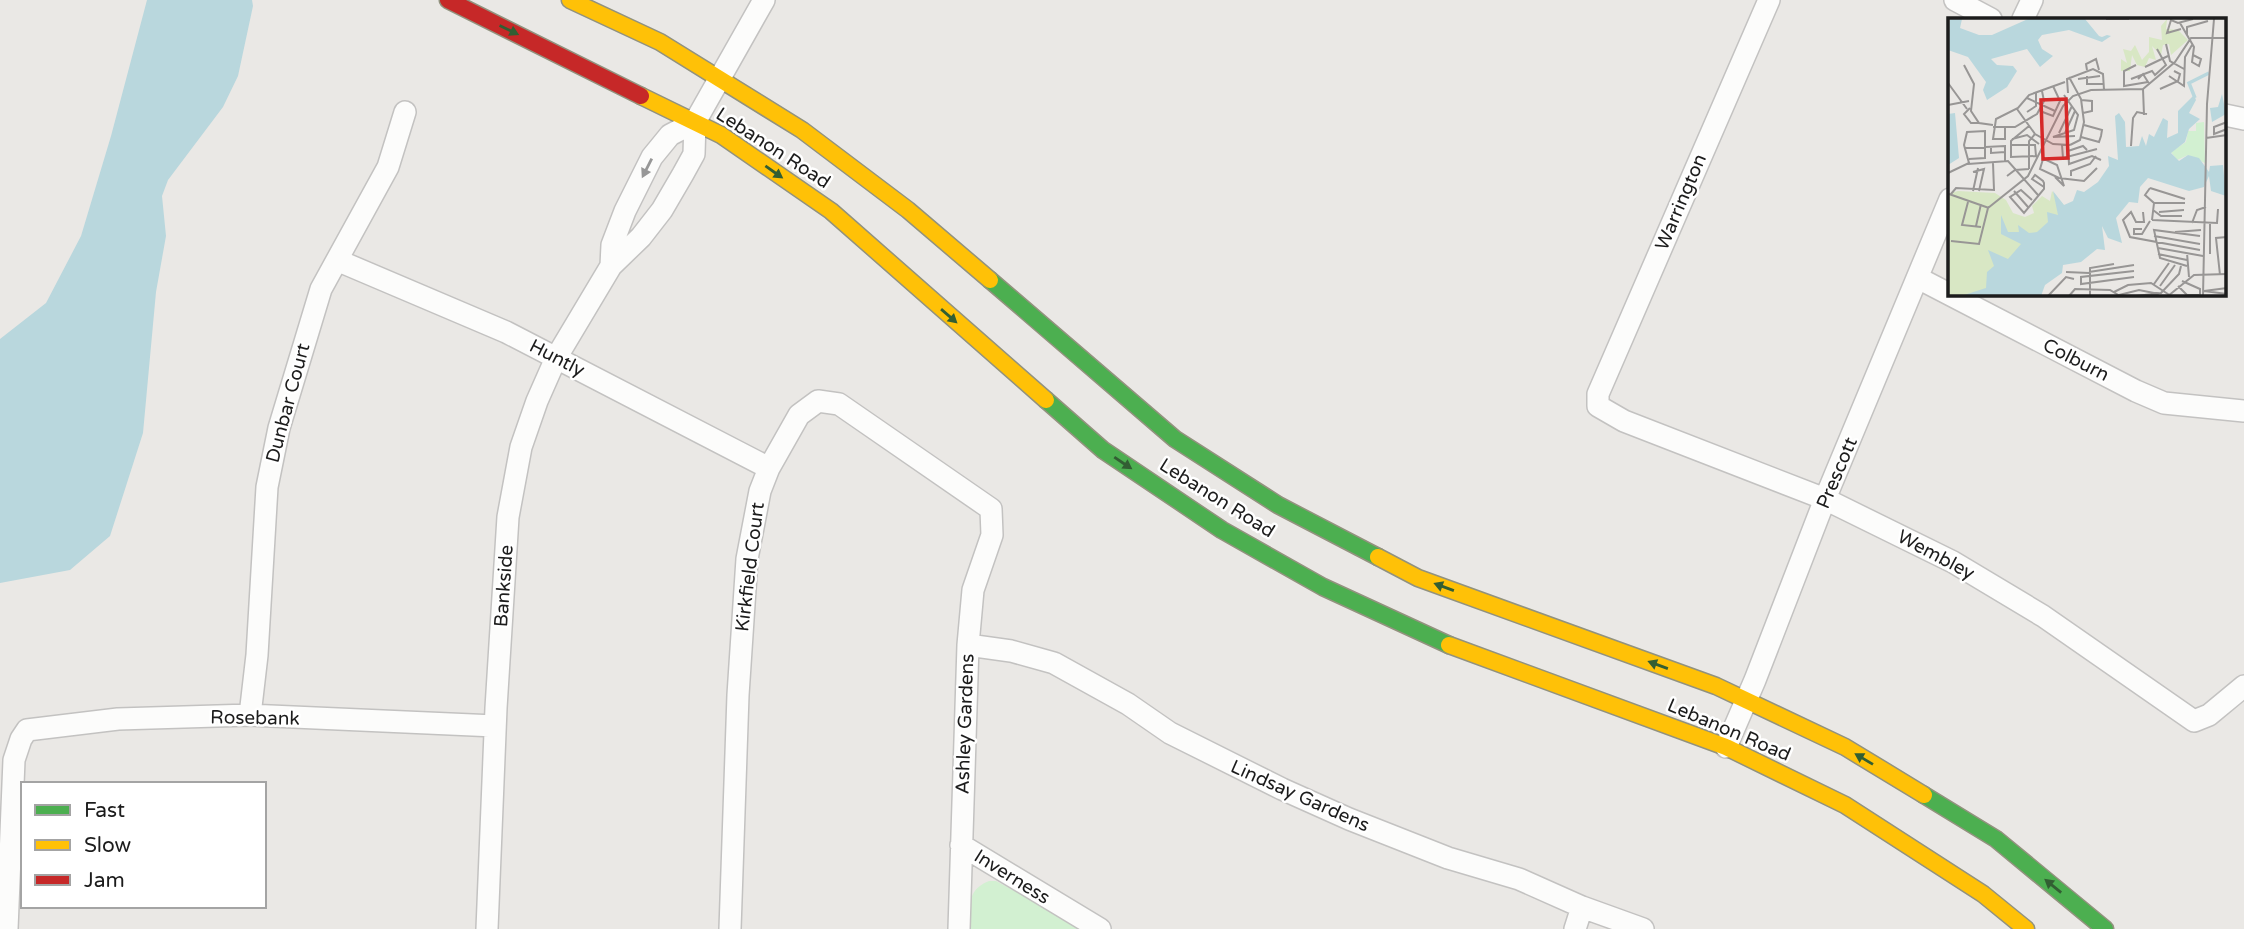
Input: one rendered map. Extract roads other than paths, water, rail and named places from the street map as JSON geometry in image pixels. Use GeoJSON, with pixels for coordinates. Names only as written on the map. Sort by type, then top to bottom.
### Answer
{"type":"FeatureCollection","features":[{"type":"Feature","properties":{"kind":"main road","name":"Lebanon Road"},"geometry":{"type":"LineString","coordinates":[[448,0],[721,135],[831,211],[1102,450],[1222,530],[1323,587],[1448,645],[1726,747],[1845,805],[1983,894],[2026,929]]}},
{"type":"Feature","properties":{"kind":"main road","name":"Lebanon Road"},"geometry":{"type":"LineString","coordinates":[[570,0],[660,42],[802,130],[908,210],[1175,439],[1278,505],[1418,578],[1716,686],[1845,747],[1996,839],[2105,929]]}},
{"type":"Feature","properties":{"kind":"street"},"geometry":{"type":"LineString","coordinates":[[695,122],[764,0]]}},
{"type":"Feature","properties":{"kind":"street","name":"Warrington"},"geometry":{"type":"LineString","coordinates":[[1598,406],[1598,394],[1607,371],[1769,0]]}},
{"type":"Feature","properties":{"kind":"street"},"geometry":{"type":"LineString","coordinates":[[1955,0],[1989,18]]}},
{"type":"Feature","properties":{"kind":"street"},"geometry":{"type":"LineString","coordinates":[[2023,18],[2032,0]]}},
{"type":"Feature","properties":{"kind":"street","name":"Dunbar Court"},"geometry":{"type":"LineString","coordinates":[[250,715],[270,475],[279,428],[321,289],[339,261],[388,167],[405,112]]}},
{"type":"Feature","properties":{"kind":"street"},"geometry":{"type":"LineString","coordinates":[[2226,115],[2244,119]]}},
{"type":"Feature","properties":{"kind":"street","name":"Bankside"},"geometry":{"type":"LineString","coordinates":[[487,929],[495,726],[508,517],[521,447],[556,358],[611,266],[662,210],[694,155],[695,122],[670,135],[652,157],[625,211],[612,245],[611,266]]}},
{"type":"Feature","properties":{"kind":"street","name":"Prescott"},"geometry":{"type":"LineString","coordinates":[[1726,747],[1825,499],[1948,204]]}},
{"type":"Feature","properties":{"kind":"street","name":"Huntly"},"geometry":{"type":"LineString","coordinates":[[339,261],[506,332],[769,468]]}},
{"type":"Feature","properties":{"kind":"street","name":"Colburn"},"geometry":{"type":"LineString","coordinates":[[1918,278],[1948,294]]}},
{"type":"Feature","properties":{"kind":"street","name":"Colburn"},"geometry":{"type":"LineString","coordinates":[[1953,296],[2164,403],[2244,411]]}},
{"type":"Feature","properties":{"kind":"street","name":"Kirkfield Court"},"geometry":{"type":"LineString","coordinates":[[730,929],[747,559],[760,491],[769,468],[799,415],[818,401],[839,404],[991,509],[993,523]]}},
{"type":"Feature","properties":{"kind":"street","name":"Wembley"},"geometry":{"type":"LineString","coordinates":[[1598,406],[1624,421],[1825,499],[1953,562],[2043,616],[2194,721],[2209,715],[2244,686]]}},
{"type":"Feature","properties":{"kind":"street","name":"Ashley Gardens"},"geometry":{"type":"LineString","coordinates":[[959,929],[968,645],[973,590],[992,535],[993,523]]}},
{"type":"Feature","properties":{"kind":"street","name":"Lindsay Gardens"},"geometry":{"type":"LineString","coordinates":[[968,645],[1011,650],[1054,663],[1128,704],[1170,733],[1282,789],[1448,858],[1519,879],[1582,907],[1643,929]]}},
{"type":"Feature","properties":{"kind":"street","name":"Rosebank"},"geometry":{"type":"LineString","coordinates":[[7,929],[14,760],[27,730],[90,722],[250,715],[495,726]]}},
{"type":"Feature","properties":{"kind":"street","name":"Inverness"},"geometry":{"type":"LineString","coordinates":[[961,845],[1100,929]]}},
{"type":"Feature","properties":{"kind":"street"},"geometry":{"type":"LineString","coordinates":[[1575,929],[1582,907]]}},
{"type":"Feature","properties":{"kind":"water"},"geometry":{"type":"Polygon","coordinates":[[[147,0],[252,0],[238,76],[223,107],[168,180],[162,196],[166,236],[156,292],[143,433],[110,536],[70,570],[0,583],[0,339],[46,303],[81,236],[147,0]]]}}]}
